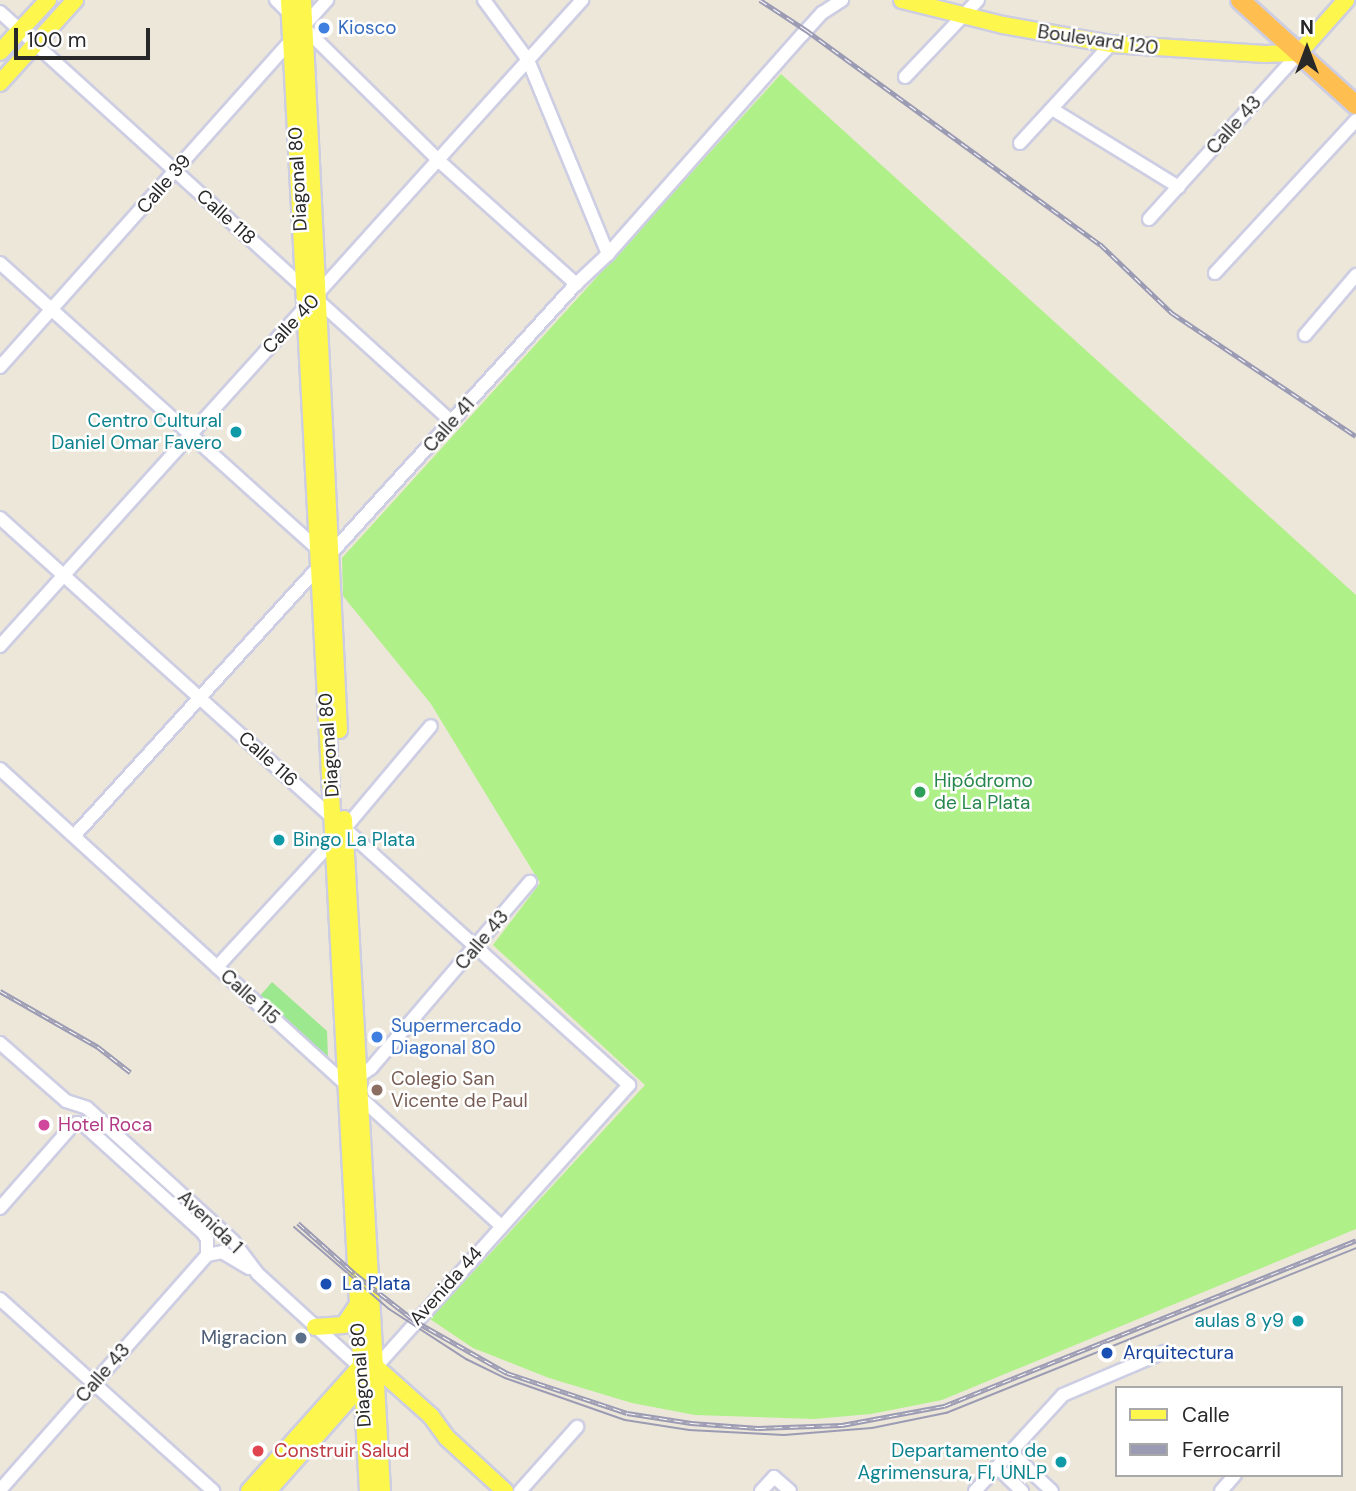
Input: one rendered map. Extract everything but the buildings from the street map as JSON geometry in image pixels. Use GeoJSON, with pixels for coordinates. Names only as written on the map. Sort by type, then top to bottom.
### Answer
{"type":"FeatureCollection","features":[{"type":"Feature","properties":{"kind":"highway"},"geometry":{"type":"LineString","coordinates":[[1240,0],[1356,105]]}},
{"type":"Feature","properties":{"kind":"main road"},"geometry":{"type":"LineString","coordinates":[[0,52],[48,0]]}},
{"type":"Feature","properties":{"kind":"main road"},"geometry":{"type":"LineString","coordinates":[[0,83],[75,0]]}},
{"type":"Feature","properties":{"kind":"main road","name":"Diagonal 80"},"geometry":{"type":"LineString","coordinates":[[303,0],[308,297]]}},
{"type":"Feature","properties":{"kind":"main road","name":"Boulevard 120"},"geometry":{"type":"LineString","coordinates":[[902,0],[964,16],[1111,44],[1228,52],[1298,53]]}},
{"type":"Feature","properties":{"kind":"main road","name":"Calle 43"},"geometry":{"type":"LineString","coordinates":[[1298,53],[1346,0]]}},
{"type":"Feature","properties":{"kind":"main road","name":"Diagonal 80"},"geometry":{"type":"LineString","coordinates":[[285,4],[308,297],[353,1080],[356,1307],[369,1376],[383,1491]]}},
{"type":"Feature","properties":{"kind":"main road","name":"Diagonal 80"},"geometry":{"type":"LineString","coordinates":[[322,553],[317,573],[338,828]]}},
{"type":"Feature","properties":{"kind":"main road","name":"Diagonal 80"},"geometry":{"type":"LineString","coordinates":[[353,1080],[361,1098],[369,1376],[368,1491]]}},
{"type":"Feature","properties":{"kind":"main road"},"geometry":{"type":"LineString","coordinates":[[315,1327],[344,1325],[356,1307]]}},
{"type":"Feature","properties":{"kind":"main road","name":"Avenida 1"},"geometry":{"type":"LineString","coordinates":[[369,1376],[431,1416],[446,1437],[505,1491]]}},
{"type":"Feature","properties":{"kind":"main road","name":"Avenida 44"},"geometry":{"type":"LineString","coordinates":[[249,1491],[369,1376]]}},
{"type":"Feature","properties":{"kind":"main road","name":"Avenida 44"},"geometry":{"type":"LineString","coordinates":[[268,1491],[369,1376]]}},
{"type":"Feature","properties":{"kind":"street","name":"Calle 39"},"geometry":{"type":"LineString","coordinates":[[0,367],[327,0]]}},
{"type":"Feature","properties":{"kind":"street"},"geometry":{"type":"LineString","coordinates":[[484,0],[528,60],[608,254]]}},
{"type":"Feature","properties":{"kind":"street","name":"Calle 40"},"geometry":{"type":"LineString","coordinates":[[0,646],[191,435],[308,297],[438,160],[582,0]]}},
{"type":"Feature","properties":{"kind":"street","name":"Calle 41"},"geometry":{"type":"LineString","coordinates":[[322,553],[452,422],[576,285],[608,254],[821,7],[842,0]]}},
{"type":"Feature","properties":{"kind":"street"},"geometry":{"type":"LineString","coordinates":[[905,77],[978,0]]}},
{"type":"Feature","properties":{"kind":"street"},"geometry":{"type":"LineString","coordinates":[[285,4],[438,160],[576,285]]}},
{"type":"Feature","properties":{"kind":"street","name":"Calle 118"},"geometry":{"type":"LineString","coordinates":[[0,12],[175,170],[308,297],[452,422]]}},
{"type":"Feature","properties":{"kind":"street"},"geometry":{"type":"LineString","coordinates":[[1020,144],[1111,44]]}},
{"type":"Feature","properties":{"kind":"street","name":"Calle 43"},"geometry":{"type":"LineString","coordinates":[[1149,219],[1298,53]]}},
{"type":"Feature","properties":{"kind":"street"},"geometry":{"type":"LineString","coordinates":[[1052,108],[1179,187]]}},
{"type":"Feature","properties":{"kind":"street"},"geometry":{"type":"LineString","coordinates":[[1215,273],[1356,120]]}},
{"type":"Feature","properties":{"kind":"street"},"geometry":{"type":"LineString","coordinates":[[0,263],[322,553]]}},
{"type":"Feature","properties":{"kind":"street"},"geometry":{"type":"LineString","coordinates":[[1305,335],[1356,275]]}},
{"type":"Feature","properties":{"kind":"street","name":"Calle 116"},"geometry":{"type":"LineString","coordinates":[[0,517],[338,828],[476,947],[629,1085]]}},
{"type":"Feature","properties":{"kind":"street"},"geometry":{"type":"LineString","coordinates":[[74,836],[317,573]]}},
{"type":"Feature","properties":{"kind":"street"},"geometry":{"type":"LineString","coordinates":[[217,967],[431,726]]}},
{"type":"Feature","properties":{"kind":"street","name":"Calle 115"},"geometry":{"type":"LineString","coordinates":[[0,769],[217,967],[353,1080]]}},
{"type":"Feature","properties":{"kind":"street","name":"Calle 43"},"geometry":{"type":"LineString","coordinates":[[353,1080],[372,1068],[530,883]]}},
{"type":"Feature","properties":{"kind":"street","name":"Avenida 1"},"geometry":{"type":"LineString","coordinates":[[0,1043],[66,1101],[87,1108],[233,1241],[258,1274],[369,1376]]}},
{"type":"Feature","properties":{"kind":"street","name":"Avenida 44"},"geometry":{"type":"LineString","coordinates":[[369,1376],[500,1226],[629,1085]]}},
{"type":"Feature","properties":{"kind":"street"},"geometry":{"type":"LineString","coordinates":[[361,1098],[500,1226]]}},
{"type":"Feature","properties":{"kind":"street"},"geometry":{"type":"LineString","coordinates":[[0,1208],[72,1126],[72,1111],[66,1101]]}},
{"type":"Feature","properties":{"kind":"street","name":"Avenida 1"},"geometry":{"type":"LineString","coordinates":[[72,1126],[77,1123],[84,1125],[203,1233],[207,1239],[207,1255]]}},
{"type":"Feature","properties":{"kind":"street"},"geometry":{"type":"LineString","coordinates":[[207,1255],[222,1252],[258,1274]]}},
{"type":"Feature","properties":{"kind":"street","name":"Calle 43"},"geometry":{"type":"LineString","coordinates":[[0,1490],[207,1255]]}},
{"type":"Feature","properties":{"kind":"street"},"geometry":{"type":"LineString","coordinates":[[0,1299],[213,1491]]}},
{"type":"Feature","properties":{"kind":"street"},"geometry":{"type":"LineString","coordinates":[[975,1491],[1063,1395],[1164,1352]]}},
{"type":"Feature","properties":{"kind":"street"},"geometry":{"type":"LineString","coordinates":[[520,1491],[577,1427]]}},
{"type":"Feature","properties":{"kind":"street"},"geometry":{"type":"LineString","coordinates":[[1010,1452],[1052,1491]]}},
{"type":"Feature","properties":{"kind":"street"},"geometry":{"type":"LineString","coordinates":[[996,1467],[1022,1491]]}},
{"type":"Feature","properties":{"kind":"street"},"geometry":{"type":"LineString","coordinates":[[761,1491],[774,1477],[790,1491]]}},
{"type":"Feature","properties":{"kind":"street"},"geometry":{"type":"LineString","coordinates":[[1221,1491],[1234,1477]]}},
{"type":"Feature","properties":{"kind":"green space","name":"Hipódromo de La Plata"},"geometry":{"type":"Polygon","coordinates":[[[781,74],[1356,595],[1356,1229],[942,1400],[871,1414],[814,1419],[695,1415],[632,1403],[549,1378],[473,1348],[430,1319],[645,1085],[493,945],[540,883],[431,704],[343,596],[342,558],[781,74]]]}},
{"type":"Feature","properties":{"kind":"green space"},"geometry":{"type":"Polygon","coordinates":[[[272,982],[327,1031],[328,1059],[259,997],[272,982]]]}},
{"type":"Feature","properties":{"kind":"tram line"},"geometry":{"type":"LineString","coordinates":[[294,1227],[389,1309],[466,1359],[505,1378],[625,1420],[689,1430],[784,1435],[872,1428],[946,1413],[1356,1248]]}},
{"type":"Feature","properties":{"kind":"railway"},"geometry":{"type":"LineString","coordinates":[[760,0],[806,30],[1100,244],[1172,313],[1356,436]]}},
{"type":"Feature","properties":{"kind":"railway"},"geometry":{"type":"LineString","coordinates":[[0,991],[98,1047],[130,1072]]}},
{"type":"Feature","properties":{"kind":"railway"},"geometry":{"type":"LineString","coordinates":[[298,1223],[355,1274],[415,1321],[507,1373],[627,1413],[691,1423],[758,1428],[842,1425],[944,1406],[1356,1240]]}},
{"type":"Feature","properties":{"kind":"place","name":"Kiosco"},"geometry":{"type":"Point","coordinates":[324,28]}},
{"type":"Feature","properties":{"kind":"place","name":"Centro Cultural Daniel Omar Favero"},"geometry":{"type":"Point","coordinates":[236,432]}},
{"type":"Feature","properties":{"kind":"place","name":"Hipódromo de La Plata"},"geometry":{"type":"Point","coordinates":[920,792]}},
{"type":"Feature","properties":{"kind":"place","name":"Bingo La Plata"},"geometry":{"type":"Point","coordinates":[279,840]}},
{"type":"Feature","properties":{"kind":"place","name":"Supermercado Diagonal 80"},"geometry":{"type":"Point","coordinates":[377,1037]}},
{"type":"Feature","properties":{"kind":"place","name":"Colegio San Vicente de Paul"},"geometry":{"type":"Point","coordinates":[377,1090]}},
{"type":"Feature","properties":{"kind":"place","name":"Hotel Roca"},"geometry":{"type":"Point","coordinates":[44,1125]}},
{"type":"Feature","properties":{"kind":"place","name":"La Plata"},"geometry":{"type":"Point","coordinates":[326,1284]}},
{"type":"Feature","properties":{"kind":"place","name":"aulas 8 y9"},"geometry":{"type":"Point","coordinates":[1298,1321]}},
{"type":"Feature","properties":{"kind":"place","name":"Migracion"},"geometry":{"type":"Point","coordinates":[301,1338]}},
{"type":"Feature","properties":{"kind":"place","name":"Arquitectura"},"geometry":{"type":"Point","coordinates":[1107,1353]}},
{"type":"Feature","properties":{"kind":"place","name":"Construir Salud"},"geometry":{"type":"Point","coordinates":[258,1451]}},
{"type":"Feature","properties":{"kind":"place","name":"Departamento de Agrimensura, FI, UNLP"},"geometry":{"type":"Point","coordinates":[1061,1462]}}]}
